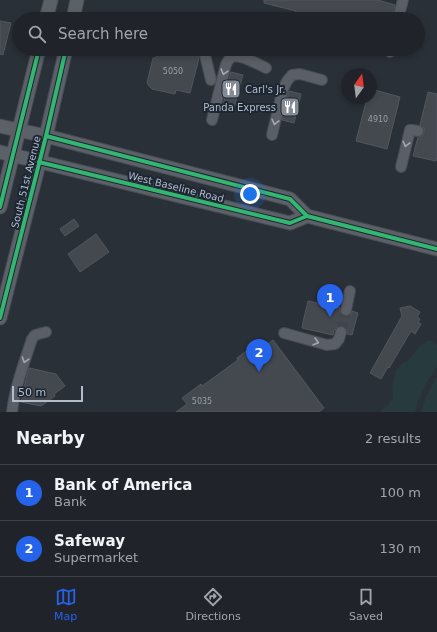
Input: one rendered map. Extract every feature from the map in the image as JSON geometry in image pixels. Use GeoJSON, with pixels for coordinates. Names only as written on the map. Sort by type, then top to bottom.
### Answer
{"type":"FeatureCollection","features":[{"type":"Feature","properties":{"kind":"main road"},"geometry":{"type":"LineString","coordinates":[[48,12],[51,0]]}},
{"type":"Feature","properties":{"kind":"main road"},"geometry":{"type":"LineString","coordinates":[[74,12],[77,0]]}},
{"type":"Feature","properties":{"kind":"main road","name":"South 51st Avenue"},"geometry":{"type":"LineString","coordinates":[[0,207],[37,56]]}},
{"type":"Feature","properties":{"kind":"main road","name":"South 51st Avenue"},"geometry":{"type":"LineString","coordinates":[[0,318],[46,136],[64,56]]}},
{"type":"Feature","properties":{"kind":"main road","name":"West Baseline Road"},"geometry":{"type":"LineString","coordinates":[[0,126],[46,136],[290,199],[307,216],[290,223],[0,152]]}},
{"type":"Feature","properties":{"kind":"main road"},"geometry":{"type":"LineString","coordinates":[[307,216],[437,249]]}},
{"type":"Feature","properties":{"kind":"lane"},"geometry":{"type":"LineString","coordinates":[[400,12],[403,0]]}},
{"type":"Feature","properties":{"kind":"lane"},"geometry":{"type":"LineString","coordinates":[[205,56],[211,80]]}},
{"type":"Feature","properties":{"kind":"lane"},"geometry":{"type":"LineString","coordinates":[[212,120],[225,68],[228,61],[232,57],[239,56],[266,68]]}},
{"type":"Feature","properties":{"kind":"lane"},"geometry":{"type":"LineString","coordinates":[[272,135],[283,89],[292,75],[300,74],[322,80]]}},
{"type":"Feature","properties":{"kind":"lane"},"geometry":{"type":"LineString","coordinates":[[401,167],[409,132],[412,130],[418,131]]}},
{"type":"Feature","properties":{"kind":"lane"},"geometry":{"type":"LineString","coordinates":[[346,310],[350,292]]}},
{"type":"Feature","properties":{"kind":"lane"},"geometry":{"type":"LineString","coordinates":[[12,412],[19,379],[32,339],[35,335],[46,332]]}},
{"type":"Feature","properties":{"kind":"lane"},"geometry":{"type":"LineString","coordinates":[[284,333],[327,345],[335,344],[339,339],[341,332]]}},
{"type":"Feature","properties":{"kind":"green space"},"geometry":{"type":"Polygon","coordinates":[[[427,341],[432,341],[437,345],[437,366],[426,384],[415,412],[379,412],[388,405],[393,398],[392,387],[396,371],[403,363],[409,360],[419,347],[427,341]]]}},
{"type":"Feature","properties":{"kind":"green space"},"geometry":{"type":"Polygon","coordinates":[[[437,376],[437,412],[421,412],[426,397],[437,376]]]}},
{"type":"Feature","properties":{"kind":"building"},"geometry":{"type":"Polygon","coordinates":[[[264,0],[378,0],[395,5],[394,12],[295,12],[296,11],[264,3],[264,0]]]}},
{"type":"Feature","properties":{"kind":"building"},"geometry":{"type":"Polygon","coordinates":[[[0,21],[11,23],[3,55],[0,54],[0,21]]]}},
{"type":"Feature","properties":{"kind":"building"},"geometry":{"type":"Polygon","coordinates":[[[156,56],[199,56],[190,93],[176,90],[175,94],[152,89],[149,86],[147,83],[153,58],[156,58],[156,56]]]}},
{"type":"Feature","properties":{"kind":"building","name":"Carl's Jr."},"geometry":{"type":"Polygon","coordinates":[[[231,72],[243,75],[234,108],[223,105],[231,72]]]}},
{"type":"Feature","properties":{"kind":"building","name":"Panda Express"},"geometry":{"type":"Polygon","coordinates":[[[289,91],[301,94],[294,123],[282,120],[289,91]]]}},
{"type":"Feature","properties":{"kind":"building"},"geometry":{"type":"Polygon","coordinates":[[[377,91],[400,97],[387,149],[356,141],[365,104],[377,104],[377,91]]]}},
{"type":"Feature","properties":{"kind":"building"},"geometry":{"type":"Polygon","coordinates":[[[428,92],[437,94],[436,161],[413,156],[418,137],[423,135],[424,132],[424,128],[420,125],[428,92]]]}},
{"type":"Feature","properties":{"kind":"building"},"geometry":{"type":"Polygon","coordinates":[[[74,219],[79,226],[65,236],[60,229],[74,219]]]}},
{"type":"Feature","properties":{"kind":"building"},"geometry":{"type":"Polygon","coordinates":[[[96,234],[109,252],[80,272],[68,254],[96,234]]]}},
{"type":"Feature","properties":{"kind":"building"},"geometry":{"type":"Polygon","coordinates":[[[308,301],[340,308],[340,312],[344,316],[348,316],[352,311],[358,313],[352,335],[347,334],[346,328],[342,326],[337,327],[334,330],[333,335],[302,328],[308,301]]]}},
{"type":"Feature","properties":{"kind":"building"},"geometry":{"type":"Polygon","coordinates":[[[410,306],[420,312],[417,317],[420,319],[418,322],[421,324],[415,334],[411,331],[381,379],[370,373],[402,316],[400,308],[410,306]]]}},
{"type":"Feature","properties":{"kind":"building"},"geometry":{"type":"Polygon","coordinates":[[[273,340],[324,408],[319,412],[176,412],[187,404],[182,398],[201,384],[202,386],[238,360],[237,358],[249,349],[254,355],[273,340]]]}},
{"type":"Feature","properties":{"kind":"building"},"geometry":{"type":"Polygon","coordinates":[[[29,368],[56,374],[65,386],[54,394],[55,396],[41,406],[21,402],[29,368]]]}},
{"type":"Feature","properties":{"kind":"tunnel"},"geometry":{"type":"LineString","coordinates":[[341,332],[346,310]]}},
{"type":"Feature","properties":{"kind":"cycle path"},"geometry":{"type":"LineString","coordinates":[[0,207],[37,56]]}},
{"type":"Feature","properties":{"kind":"cycle path"},"geometry":{"type":"LineString","coordinates":[[0,318],[46,136],[64,56]]}},
{"type":"Feature","properties":{"kind":"cycle path"},"geometry":{"type":"LineString","coordinates":[[46,136],[290,199],[307,216],[437,249]]}},
{"type":"Feature","properties":{"kind":"cycle path"},"geometry":{"type":"LineString","coordinates":[[39,162],[290,223],[307,216]]}},
{"type":"Feature","properties":{"kind":"place","name":"Carl's Jr."},"geometry":{"type":"Point","coordinates":[231,89]}},
{"type":"Feature","properties":{"kind":"place","name":"Panda Express"},"geometry":{"type":"Point","coordinates":[290,107]}},
{"type":"Feature","properties":{"kind":"place","name":"Bank of America"},"geometry":{"type":"Point","coordinates":[330,317]}},
{"type":"Feature","properties":{"kind":"place","name":"Safeway"},"geometry":{"type":"Point","coordinates":[259,372]}}]}
